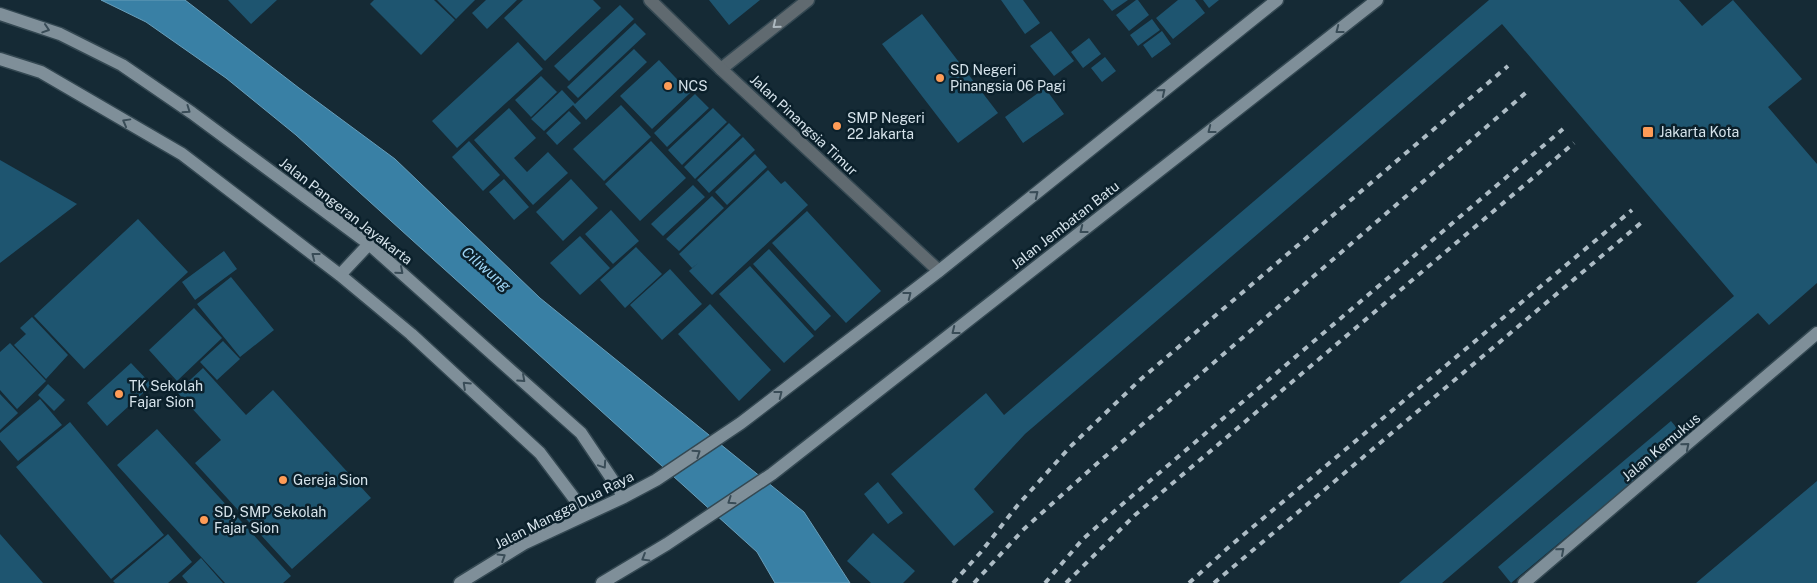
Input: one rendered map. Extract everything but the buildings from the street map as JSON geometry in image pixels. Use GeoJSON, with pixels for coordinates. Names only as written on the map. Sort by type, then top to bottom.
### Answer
{"type":"FeatureCollection","features":[{"type":"Feature","properties":{"kind":"main road"},"geometry":{"type":"LineString","coordinates":[[939,271],[1278,0]]}},
{"type":"Feature","properties":{"kind":"main road","name":"Jalan Jembatan Batu"},"geometry":{"type":"LineString","coordinates":[[602,583],[686,532],[772,474],[1377,0]]}},
{"type":"Feature","properties":{"kind":"main road","name":"Jalan Pangeran Jayakarta"},"geometry":{"type":"LineString","coordinates":[[0,14],[60,34],[122,66],[192,114],[369,244],[581,433],[624,497]]}},
{"type":"Feature","properties":{"kind":"main road"},"geometry":{"type":"LineString","coordinates":[[0,59],[41,72],[182,154],[340,275],[411,334],[540,453],[586,514]]}},
{"type":"Feature","properties":{"kind":"main road"},"geometry":{"type":"LineString","coordinates":[[340,275],[369,244]]}},
{"type":"Feature","properties":{"kind":"main road","name":"Jalan Mangga Dua Raya"},"geometry":{"type":"LineString","coordinates":[[460,583],[525,543],[656,480],[741,424],[939,271]]}},
{"type":"Feature","properties":{"kind":"main road","name":"Jalan Kemukus"},"geometry":{"type":"LineString","coordinates":[[1524,583],[1817,334]]}},
{"type":"Feature","properties":{"kind":"street","name":"Jalan Pinangsia Timur"},"geometry":{"type":"LineString","coordinates":[[650,0],[721,69],[939,271]]}},
{"type":"Feature","properties":{"kind":"street"},"geometry":{"type":"LineString","coordinates":[[721,69],[808,0]]}},
{"type":"Feature","properties":{"kind":"water","name":"Ciliwung"},"geometry":{"type":"Polygon","coordinates":[[[101,0],[185,0],[395,159],[540,298],[804,512],[850,583],[775,583],[757,552],[296,135],[226,78],[146,22],[101,0]]]}},
{"type":"Feature","properties":{"kind":"railway"},"geometry":{"type":"LineString","coordinates":[[953,583],[981,552],[1017,506],[1070,447],[1141,379],[1508,66]]}},
{"type":"Feature","properties":{"kind":"railway"},"geometry":{"type":"LineString","coordinates":[[974,583],[1024,529],[1093,467],[1529,90]]}},
{"type":"Feature","properties":{"kind":"railway"},"geometry":{"type":"LineString","coordinates":[[1045,583],[1083,539],[1125,502],[1563,129]]}},
{"type":"Feature","properties":{"kind":"railway"},"geometry":{"type":"LineString","coordinates":[[1066,583],[1135,515],[1574,143]]}},
{"type":"Feature","properties":{"kind":"railway"},"geometry":{"type":"LineString","coordinates":[[1189,583],[1230,546],[1632,210]]}},
{"type":"Feature","properties":{"kind":"railway"},"geometry":{"type":"LineString","coordinates":[[1214,583],[1642,222]]}},
{"type":"Feature","properties":{"kind":"place","name":"SD Negeri Pinangsia 06 Pagi"},"geometry":{"type":"Point","coordinates":[940,78]}},
{"type":"Feature","properties":{"kind":"place","name":"NCS"},"geometry":{"type":"Point","coordinates":[668,86]}},
{"type":"Feature","properties":{"kind":"place","name":"SMP Negeri 22 Jakarta"},"geometry":{"type":"Point","coordinates":[837,126]}},
{"type":"Feature","properties":{"kind":"place","name":"Jakarta Kota"},"geometry":{"type":"Point","coordinates":[1648,132]}},
{"type":"Feature","properties":{"kind":"place","name":"TK Sekolah Fajar Sion"},"geometry":{"type":"Point","coordinates":[119,394]}},
{"type":"Feature","properties":{"kind":"place","name":"Gereja Sion"},"geometry":{"type":"Point","coordinates":[283,480]}},
{"type":"Feature","properties":{"kind":"place","name":"SD, SMP Sekolah Fajar Sion"},"geometry":{"type":"Point","coordinates":[204,520]}}]}
